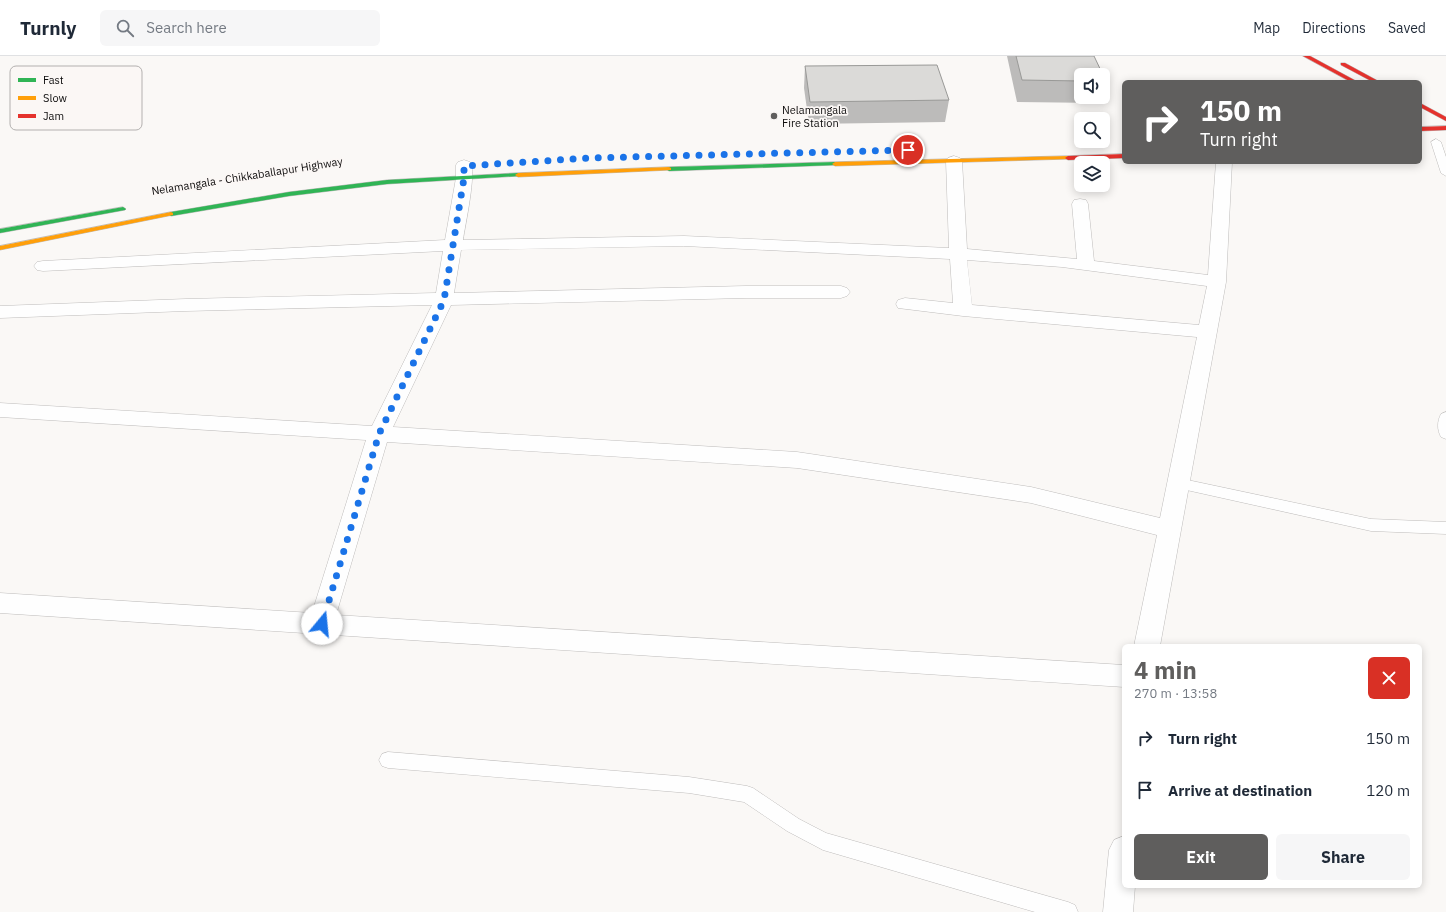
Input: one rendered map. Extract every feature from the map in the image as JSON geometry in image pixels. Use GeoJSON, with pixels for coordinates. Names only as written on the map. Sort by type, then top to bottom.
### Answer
{"type":"FeatureCollection","features":[{"type":"Feature","properties":{"kind":"main road"},"geometry":{"type":"LineString","coordinates":[[1306,56],[1351,80]]}},
{"type":"Feature","properties":{"kind":"main road"},"geometry":{"type":"LineString","coordinates":[[1335,60],[1373,80]]}},
{"type":"Feature","properties":{"kind":"main road"},"geometry":{"type":"LineString","coordinates":[[1422,106],[1446,119]]}},
{"type":"Feature","properties":{"kind":"main road"},"geometry":{"type":"LineString","coordinates":[[1426,119],[1445,128]]}},
{"type":"Feature","properties":{"kind":"main road"},"geometry":{"type":"LineString","coordinates":[[1422,129],[1445,128]]}},
{"type":"Feature","properties":{"kind":"main road"},"geometry":{"type":"LineString","coordinates":[[0,248],[176,213],[289,194],[387,182],[466,169],[1122,156]]}},
{"type":"Feature","properties":{"kind":"main road"},"geometry":{"type":"LineString","coordinates":[[0,231],[130,207]]}},
{"type":"Feature","properties":{"kind":"street"},"geometry":{"type":"LineString","coordinates":[[954,160],[958,254],[963,310]]}},
{"type":"Feature","properties":{"kind":"street"},"geometry":{"type":"LineString","coordinates":[[1147,644],[1217,282],[1224,164]]}},
{"type":"Feature","properties":{"kind":"street"},"geometry":{"type":"LineString","coordinates":[[322,624],[379,434],[444,300],[466,169]]}},
{"type":"Feature","properties":{"kind":"street"},"geometry":{"type":"LineString","coordinates":[[1080,204],[1086,265]]}},
{"type":"Feature","properties":{"kind":"street"},"geometry":{"type":"LineString","coordinates":[[43,266],[453,245],[684,241],[958,254],[1086,265],[1217,282]]}},
{"type":"Feature","properties":{"kind":"street"},"geometry":{"type":"LineString","coordinates":[[0,312],[178,306],[746,292],[841,292]]}},
{"type":"Feature","properties":{"kind":"street"},"geometry":{"type":"LineString","coordinates":[[905,304],[1208,332]]}},
{"type":"Feature","properties":{"kind":"street"},"geometry":{"type":"LineString","coordinates":[[0,410],[796,460],[1031,495],[1169,529]]}},
{"type":"Feature","properties":{"kind":"street"},"geometry":{"type":"LineString","coordinates":[[0,603],[1122,676]]}},
{"type":"Feature","properties":{"kind":"street"},"geometry":{"type":"LineString","coordinates":[[1118,912],[1122,871]]}},
{"type":"Feature","properties":{"kind":"lane"},"geometry":{"type":"LineString","coordinates":[[1437,142],[1446,173]]}},
{"type":"Feature","properties":{"kind":"lane"},"geometry":{"type":"LineString","coordinates":[[1446,417],[1444,422],[1446,434]]}},
{"type":"Feature","properties":{"kind":"lane"},"geometry":{"type":"LineString","coordinates":[[1178,483],[1371,526],[1446,528]]}},
{"type":"Feature","properties":{"kind":"lane"},"geometry":{"type":"LineString","coordinates":[[388,760],[689,785],[747,794],[793,825],[823,841],[1068,912]]}},
{"type":"Feature","properties":{"kind":"building"},"geometry":{"type":"Polygon","coordinates":[[[1016,56],[1094,56],[1100,68],[1074,68],[1074,81],[1022,80],[1016,56]]]}},
{"type":"Feature","properties":{"kind":"building"},"geometry":{"type":"Polygon","coordinates":[[[937,65],[949,100],[810,102],[805,66],[937,65]]]}},
{"type":"Feature","properties":{"kind":"traffic: fast"},"geometry":{"type":"LineString","coordinates":[[669,169],[835,164]]}},
{"type":"Feature","properties":{"kind":"traffic: fast"},"geometry":{"type":"LineString","coordinates":[[171,214],[289,194],[387,182],[518,175]]}},
{"type":"Feature","properties":{"kind":"traffic: fast"},"geometry":{"type":"LineString","coordinates":[[0,231],[123,209]]}},
{"type":"Feature","properties":{"kind":"traffic: slow"},"geometry":{"type":"LineString","coordinates":[[835,164],[1068,158]]}},
{"type":"Feature","properties":{"kind":"traffic: slow"},"geometry":{"type":"LineString","coordinates":[[518,175],[669,169]]}},
{"type":"Feature","properties":{"kind":"traffic: slow"},"geometry":{"type":"LineString","coordinates":[[0,248],[171,214]]}},
{"type":"Feature","properties":{"kind":"traffic: jam"},"geometry":{"type":"LineString","coordinates":[[1306,56],[1351,80]]}},
{"type":"Feature","properties":{"kind":"traffic: jam"},"geometry":{"type":"LineString","coordinates":[[1343,64],[1373,80]]}},
{"type":"Feature","properties":{"kind":"traffic: jam"},"geometry":{"type":"LineString","coordinates":[[1422,106],[1446,119]]}},
{"type":"Feature","properties":{"kind":"traffic: jam"},"geometry":{"type":"LineString","coordinates":[[1422,129],[1446,128]]}},
{"type":"Feature","properties":{"kind":"traffic: jam"},"geometry":{"type":"LineString","coordinates":[[1068,158],[1122,156]]}},
{"type":"Feature","properties":{"kind":"place","name":"Nelamangala Fire Station"},"geometry":{"type":"Point","coordinates":[774,116]}},
{"type":"Feature","properties":{"kind":"route"},"geometry":{"type":"LineString","coordinates":[[322,624],[379,434],[444,300],[464,178],[464,166],[590,158],[908,150]]}}]}
